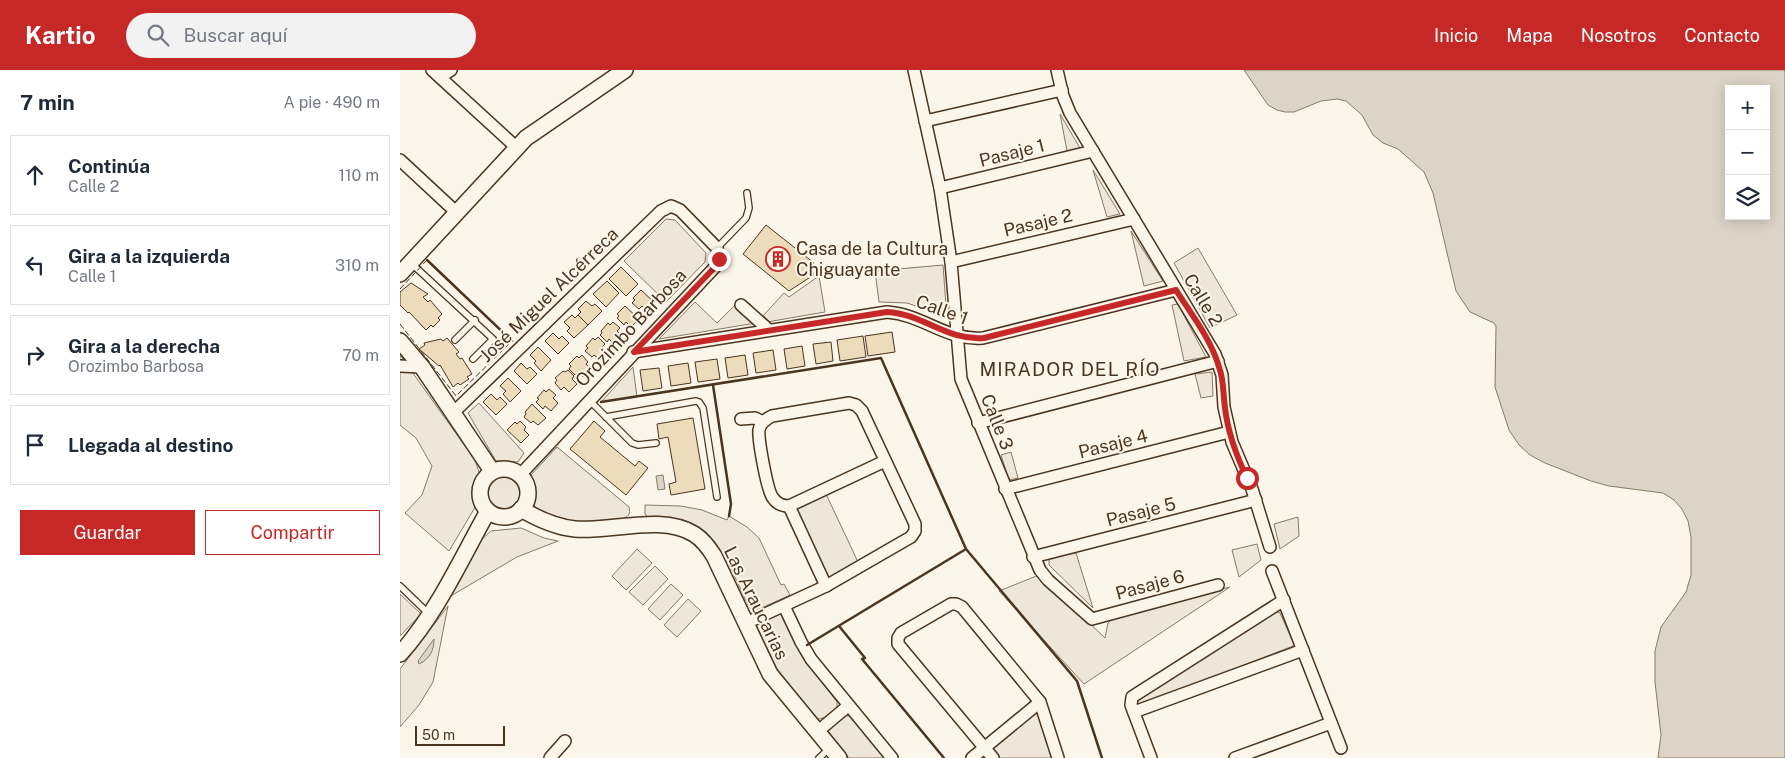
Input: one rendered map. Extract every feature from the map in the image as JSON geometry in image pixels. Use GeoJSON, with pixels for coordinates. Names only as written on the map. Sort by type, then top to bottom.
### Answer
{"type":"FeatureCollection","features":[{"type":"Feature","properties":{"kind":"street"},"geometry":{"type":"LineString","coordinates":[[436,74],[451,70]]}},
{"type":"Feature","properties":{"kind":"street"},"geometry":{"type":"LineString","coordinates":[[405,268],[516,147],[536,130],[625,70]]}},
{"type":"Feature","properties":{"kind":"street","name":"Calle 3"},"geometry":{"type":"LineString","coordinates":[[914,70],[940,188],[951,262],[961,379],[1040,570],[1048,580],[1092,619]]}},
{"type":"Feature","properties":{"kind":"street","name":"Calle 2"},"geometry":{"type":"LineString","coordinates":[[1057,70],[1070,113],[1218,361],[1222,375],[1229,432],[1256,500],[1270,548]]}},
{"type":"Feature","properties":{"kind":"street"},"geometry":{"type":"LineString","coordinates":[[436,74],[516,147]]}},
{"type":"Feature","properties":{"kind":"street"},"geometry":{"type":"LineString","coordinates":[[925,121],[1062,90]]}},
{"type":"Feature","properties":{"kind":"street","name":"Pasaje 1"},"geometry":{"type":"LineString","coordinates":[[940,188],[1093,151]]}},
{"type":"Feature","properties":{"kind":"street"},"geometry":{"type":"LineString","coordinates":[[400,160],[456,212]]}},
{"type":"Feature","properties":{"kind":"street","name":"José Miguel Alcérreca"},"geometry":{"type":"LineString","coordinates":[[454,413],[661,211],[671,206],[680,210],[717,248]]}},
{"type":"Feature","properties":{"kind":"street","name":"Pasaje 2"},"geometry":{"type":"LineString","coordinates":[[951,262],[1134,219]]}},
{"type":"Feature","properties":{"kind":"street","name":"Orozimbo Barbosa"},"geometry":{"type":"LineString","coordinates":[[520,475],[716,266],[719,259],[717,248]]}},
{"type":"Feature","properties":{"kind":"street","name":"Calle 1"},"geometry":{"type":"LineString","coordinates":[[634,352],[887,312],[907,315],[957,336],[974,339],[993,336],[1176,290]]}},
{"type":"Feature","properties":{"kind":"street"},"geometry":{"type":"LineString","coordinates":[[741,305],[769,330]]}},
{"type":"Feature","properties":{"kind":"street"},"geometry":{"type":"LineString","coordinates":[[400,340],[422,367],[492,471]]}},
{"type":"Feature","properties":{"kind":"street"},"geometry":{"type":"LineString","coordinates":[[978,423],[1218,361]]}},
{"type":"Feature","properties":{"kind":"street"},"geometry":{"type":"LineString","coordinates":[[400,366],[422,367]]}},
{"type":"Feature","properties":{"kind":"street"},"geometry":{"type":"LineString","coordinates":[[746,623],[826,586],[911,537],[915,531],[915,524],[886,461],[862,411],[853,403],[772,416],[763,422],[759,431],[769,492],[780,505],[789,506],[886,461]]}},
{"type":"Feature","properties":{"kind":"street"},"geometry":{"type":"LineString","coordinates":[[741,419],[755,418],[763,422]]}},
{"type":"Feature","properties":{"kind":"street","name":"Pasaje 4"},"geometry":{"type":"LineString","coordinates":[[1005,489],[1229,432]]}},
{"type":"Feature","properties":{"kind":"street"},"geometry":{"type":"LineString","coordinates":[[506,469],[520,475],[525,481],[528,490],[527,498],[521,509],[514,515],[505,517],[496,516],[488,511],[481,503],[480,487],[484,478],[492,471],[506,469]]}},
{"type":"Feature","properties":{"kind":"street","name":"Pasaje 5"},"geometry":{"type":"LineString","coordinates":[[1034,557],[1256,500]]}},
{"type":"Feature","properties":{"kind":"street"},"geometry":{"type":"LineString","coordinates":[[789,506],[826,586]]}},
{"type":"Feature","properties":{"kind":"street","name":"Las Araucarias"},"geometry":{"type":"LineString","coordinates":[[521,509],[548,523],[576,529],[588,530],[638,525],[661,525],[685,529],[695,534],[714,556],[770,674],[835,753]]}},
{"type":"Feature","properties":{"kind":"street"},"geometry":{"type":"LineString","coordinates":[[400,654],[412,641],[430,614],[488,511]]}},
{"type":"Feature","properties":{"kind":"street"},"geometry":{"type":"LineString","coordinates":[[1272,571],[1341,748]]}},
{"type":"Feature","properties":{"kind":"street","name":"Pasaje 6"},"geometry":{"type":"LineString","coordinates":[[1092,619],[1218,585]]}},
{"type":"Feature","properties":{"kind":"street"},"geometry":{"type":"LineString","coordinates":[[1151,758],[1130,702],[1133,696],[1284,600]]}},
{"type":"Feature","properties":{"kind":"street"},"geometry":{"type":"LineString","coordinates":[[993,758],[900,646],[898,641],[901,633],[950,604],[960,605],[1040,702],[1058,758]]}},
{"type":"Feature","properties":{"kind":"street","name":"Las Araucarias"},"geometry":{"type":"LineString","coordinates":[[784,606],[805,650],[848,706],[892,758]]}},
{"type":"Feature","properties":{"kind":"street"},"geometry":{"type":"LineString","coordinates":[[1134,712],[1303,650]]}},
{"type":"Feature","properties":{"kind":"street"},"geometry":{"type":"LineString","coordinates":[[972,758],[1040,702]]}},
{"type":"Feature","properties":{"kind":"street"},"geometry":{"type":"LineString","coordinates":[[817,732],[848,706]]}},
{"type":"Feature","properties":{"kind":"street"},"geometry":{"type":"LineString","coordinates":[[1235,758],[1331,723]]}},
{"type":"Feature","properties":{"kind":"street"},"geometry":{"type":"LineString","coordinates":[[550,758],[565,741]]}},
{"type":"Feature","properties":{"kind":"lane"},"geometry":{"type":"LineString","coordinates":[[717,248],[746,218],[749,208],[746,193]]}},
{"type":"Feature","properties":{"kind":"lane"},"geometry":{"type":"LineString","coordinates":[[405,268],[474,320],[493,339],[473,358]]}},
{"type":"Feature","properties":{"kind":"lane"},"geometry":{"type":"LineString","coordinates":[[456,340],[474,320]]}},
{"type":"Feature","properties":{"kind":"lane"},"geometry":{"type":"LineString","coordinates":[[589,400],[632,443],[638,445],[656,443]]}},
{"type":"Feature","properties":{"kind":"lane"},"geometry":{"type":"LineString","coordinates":[[606,418],[699,402],[703,408],[717,497]]}},
{"type":"Feature","properties":{"kind":"lane"},"geometry":{"type":"LineString","coordinates":[[400,586],[430,614]]}},
{"type":"Feature","properties":{"kind":"lane"},"geometry":{"type":"LineString","coordinates":[[819,758],[835,753]]}},
{"type":"Feature","properties":{"kind":"shaded area"},"geometry":{"type":"Polygon","coordinates":[[[1244,70],[1785,70],[1785,758],[1658,758],[1661,735],[1655,682],[1655,651],[1661,627],[1686,592],[1691,575],[1691,537],[1688,521],[1682,509],[1674,500],[1663,493],[1609,486],[1591,481],[1545,463],[1530,455],[1519,445],[1509,430],[1495,387],[1496,326],[1494,323],[1470,312],[1456,291],[1433,193],[1424,172],[1398,149],[1383,143],[1373,135],[1362,115],[1346,101],[1337,99],[1321,101],[1294,112],[1277,110],[1268,105],[1244,70]]]}},
{"type":"Feature","properties":{"kind":"shaded area"},"geometry":{"type":"Polygon","coordinates":[[[1060,114],[1080,148],[1067,151],[1060,114]]]}},
{"type":"Feature","properties":{"kind":"shaded area"},"geometry":{"type":"Polygon","coordinates":[[[1093,170],[1120,214],[1107,217],[1093,170]]]}},
{"type":"Feature","properties":{"kind":"shaded area"},"geometry":{"type":"Polygon","coordinates":[[[666,219],[675,220],[706,253],[705,262],[666,302],[624,261],[666,219]]]}},
{"type":"Feature","properties":{"kind":"shaded area"},"geometry":{"type":"Polygon","coordinates":[[[1131,231],[1163,281],[1144,286],[1131,231]]]}},
{"type":"Feature","properties":{"kind":"shaded area"},"geometry":{"type":"Polygon","coordinates":[[[1198,248],[1237,315],[1210,328],[1174,263],[1198,248]]]}},
{"type":"Feature","properties":{"kind":"shaded area"},"geometry":{"type":"Polygon","coordinates":[[[943,265],[947,319],[907,303],[879,302],[875,271],[943,265]]]}},
{"type":"Feature","properties":{"kind":"shaded area"},"geometry":{"type":"Polygon","coordinates":[[[819,276],[825,312],[767,322],[761,318],[784,293],[789,297],[819,276]]]}},
{"type":"Feature","properties":{"kind":"shaded area"},"geometry":{"type":"Polygon","coordinates":[[[695,302],[717,323],[735,305],[756,323],[659,339],[695,302]]]}},
{"type":"Feature","properties":{"kind":"shaded area"},"geometry":{"type":"Polygon","coordinates":[[[1178,304],[1206,357],[1184,361],[1172,305],[1178,304]]]}},
{"type":"Feature","properties":{"kind":"shaded area"},"geometry":{"type":"Polygon","coordinates":[[[400,355],[475,460],[480,475],[477,504],[449,551],[405,513],[422,495],[432,466],[416,438],[400,425],[400,355]]]}},
{"type":"Feature","properties":{"kind":"shaded area"},"geometry":{"type":"Polygon","coordinates":[[[633,367],[637,397],[601,402],[633,367]]]}},
{"type":"Feature","properties":{"kind":"shaded area"},"geometry":{"type":"Polygon","coordinates":[[[1212,372],[1213,396],[1201,398],[1195,374],[1212,372]]]}},
{"type":"Feature","properties":{"kind":"shaded area"},"geometry":{"type":"Polygon","coordinates":[[[479,403],[524,453],[518,462],[496,461],[468,413],[479,403]]]}},
{"type":"Feature","properties":{"kind":"shaded area"},"geometry":{"type":"Polygon","coordinates":[[[557,447],[629,507],[628,515],[617,520],[579,522],[558,519],[540,511],[533,503],[534,489],[531,475],[557,447]]]}},
{"type":"Feature","properties":{"kind":"shaded area"},"geometry":{"type":"Polygon","coordinates":[[[1011,452],[1018,478],[1009,480],[1001,455],[1011,452]]]}},
{"type":"Feature","properties":{"kind":"shaded area"},"geometry":{"type":"Polygon","coordinates":[[[663,475],[665,489],[658,490],[656,476],[663,475]]]}},
{"type":"Feature","properties":{"kind":"shaded area"},"geometry":{"type":"Polygon","coordinates":[[[503,477],[510,478],[515,482],[519,487],[519,501],[515,506],[510,510],[503,511],[496,510],[491,506],[487,501],[486,494],[487,487],[491,482],[496,478],[503,477]]]}},
{"type":"Feature","properties":{"kind":"shaded area"},"geometry":{"type":"Polygon","coordinates":[[[826,494],[858,562],[834,576],[828,577],[797,513],[798,507],[826,494]]]}},
{"type":"Feature","properties":{"kind":"shaded area"},"geometry":{"type":"Polygon","coordinates":[[[645,505],[681,506],[702,510],[727,520],[729,516],[747,527],[759,538],[781,585],[784,584],[790,595],[757,610],[752,610],[725,557],[709,536],[687,522],[648,517],[645,514],[645,505]]]}},
{"type":"Feature","properties":{"kind":"shaded area"},"geometry":{"type":"Polygon","coordinates":[[[1298,517],[1299,536],[1280,549],[1274,524],[1298,517]]]}},
{"type":"Feature","properties":{"kind":"shaded area"},"geometry":{"type":"Polygon","coordinates":[[[521,528],[544,538],[558,541],[517,557],[449,597],[481,540],[491,531],[521,528]]]}},
{"type":"Feature","properties":{"kind":"shaded area"},"geometry":{"type":"Polygon","coordinates":[[[1257,544],[1261,560],[1239,577],[1232,550],[1257,544]]]}},
{"type":"Feature","properties":{"kind":"shaded area"},"geometry":{"type":"Polygon","coordinates":[[[637,549],[652,563],[626,590],[612,576],[637,549]]]}},
{"type":"Feature","properties":{"kind":"shaded area"},"geometry":{"type":"Polygon","coordinates":[[[1076,553],[1093,608],[1049,565],[1049,558],[1076,553]]]}},
{"type":"Feature","properties":{"kind":"shaded area"},"geometry":{"type":"Polygon","coordinates":[[[655,566],[668,579],[643,605],[629,592],[655,566]]]}},
{"type":"Feature","properties":{"kind":"shaded area"},"geometry":{"type":"Polygon","coordinates":[[[1039,575],[1105,638],[1108,623],[1115,616],[1230,587],[1084,684],[999,591],[1039,575]]]}},
{"type":"Feature","properties":{"kind":"shaded area"},"geometry":{"type":"Polygon","coordinates":[[[671,584],[683,595],[660,620],[648,609],[671,584]]]}},
{"type":"Feature","properties":{"kind":"shaded area"},"geometry":{"type":"Polygon","coordinates":[[[400,594],[421,614],[400,636],[400,594]]]}},
{"type":"Feature","properties":{"kind":"shaded area"},"geometry":{"type":"Polygon","coordinates":[[[688,599],[701,611],[677,637],[664,625],[688,599]]]}},
{"type":"Feature","properties":{"kind":"shaded area"},"geometry":{"type":"Polygon","coordinates":[[[448,606],[433,682],[419,705],[400,727],[400,669],[448,606]]]}},
{"type":"Feature","properties":{"kind":"shaded area"},"geometry":{"type":"Polygon","coordinates":[[[1276,611],[1280,613],[1294,644],[1293,646],[1141,705],[1136,703],[1138,698],[1276,611]]]}},
{"type":"Feature","properties":{"kind":"shaded area"},"geometry":{"type":"Polygon","coordinates":[[[781,613],[800,653],[837,702],[837,708],[827,717],[819,719],[814,716],[777,669],[756,625],[781,613]]]}},
{"type":"Feature","properties":{"kind":"shaded area"},"geometry":{"type":"Polygon","coordinates":[[[434,639],[431,654],[419,664],[418,661],[434,639]]]}},
{"type":"Feature","properties":{"kind":"shaded area"},"geometry":{"type":"Polygon","coordinates":[[[1039,709],[1053,758],[1000,758],[993,749],[1039,709]]]}},
{"type":"Feature","properties":{"kind":"shaded area"},"geometry":{"type":"Polygon","coordinates":[[[845,715],[849,716],[886,758],[849,758],[828,731],[831,726],[845,715]]]}},
{"type":"Feature","properties":{"kind":"building","name":"Casa de la Cultura Chiguayante"},"geometry":{"type":"Polygon","coordinates":[[[766,225],[814,263],[809,270],[815,274],[789,291],[743,254],[766,225]]]}},
{"type":"Feature","properties":{"kind":"building"},"geometry":{"type":"Polygon","coordinates":[[[621,267],[638,284],[626,296],[609,279],[621,267]]]}},
{"type":"Feature","properties":{"kind":"building"},"geometry":{"type":"Polygon","coordinates":[[[607,281],[619,293],[606,307],[593,294],[607,281]]]}},
{"type":"Feature","properties":{"kind":"building"},"geometry":{"type":"Polygon","coordinates":[[[411,283],[428,294],[423,297],[428,302],[430,300],[442,314],[438,318],[440,320],[433,327],[431,325],[426,330],[400,305],[400,292],[411,283]]]}},
{"type":"Feature","properties":{"kind":"building"},"geometry":{"type":"Polygon","coordinates":[[[641,290],[655,303],[647,311],[642,306],[639,309],[632,303],[635,300],[633,298],[641,290]]]}},
{"type":"Feature","properties":{"kind":"building"},"geometry":{"type":"Polygon","coordinates":[[[586,301],[592,306],[595,304],[602,311],[588,325],[578,315],[581,312],[578,309],[586,301]]]}},
{"type":"Feature","properties":{"kind":"building"},"geometry":{"type":"Polygon","coordinates":[[[625,306],[639,319],[631,327],[626,322],[624,325],[617,318],[619,316],[617,314],[625,306]]]}},
{"type":"Feature","properties":{"kind":"building"},"geometry":{"type":"Polygon","coordinates":[[[572,315],[575,318],[578,315],[588,325],[574,338],[567,331],[570,328],[564,322],[572,315]]]}},
{"type":"Feature","properties":{"kind":"building"},"geometry":{"type":"Polygon","coordinates":[[[613,322],[620,328],[617,331],[622,336],[614,344],[609,339],[607,342],[600,335],[608,323],[610,325],[613,322]]]}},
{"type":"Feature","properties":{"kind":"building"},"geometry":{"type":"Polygon","coordinates":[[[892,332],[895,352],[868,356],[865,336],[892,332]]]}},
{"type":"Feature","properties":{"kind":"building"},"geometry":{"type":"Polygon","coordinates":[[[553,333],[559,339],[562,336],[569,343],[558,354],[545,341],[553,333]]]}},
{"type":"Feature","properties":{"kind":"building"},"geometry":{"type":"Polygon","coordinates":[[[863,336],[866,357],[840,361],[837,340],[863,336]]]}},
{"type":"Feature","properties":{"kind":"building"},"geometry":{"type":"Polygon","coordinates":[[[598,337],[605,344],[602,347],[607,352],[600,360],[594,355],[592,357],[585,351],[588,348],[586,346],[593,338],[595,340],[598,337]]]}},
{"type":"Feature","properties":{"kind":"building"},"geometry":{"type":"Polygon","coordinates":[[[447,338],[459,352],[456,354],[460,359],[462,358],[472,374],[467,377],[469,379],[453,387],[440,365],[419,349],[425,345],[424,343],[441,339],[443,341],[447,338]]]}},
{"type":"Feature","properties":{"kind":"building"},"geometry":{"type":"Polygon","coordinates":[[[831,342],[833,361],[816,364],[813,344],[831,342]]]}},
{"type":"Feature","properties":{"kind":"building"},"geometry":{"type":"Polygon","coordinates":[[[802,346],[805,366],[787,369],[784,349],[802,346]]]}},
{"type":"Feature","properties":{"kind":"building"},"geometry":{"type":"Polygon","coordinates":[[[538,347],[551,360],[541,371],[534,363],[536,361],[530,355],[538,347]]]}},
{"type":"Feature","properties":{"kind":"building"},"geometry":{"type":"Polygon","coordinates":[[[773,350],[776,370],[756,373],[753,353],[773,350]]]}},
{"type":"Feature","properties":{"kind":"building"},"geometry":{"type":"Polygon","coordinates":[[[582,355],[588,362],[586,364],[591,369],[583,377],[578,372],[575,375],[569,369],[571,366],[569,364],[577,356],[579,358],[582,355]]]}},
{"type":"Feature","properties":{"kind":"building"},"geometry":{"type":"Polygon","coordinates":[[[745,355],[748,375],[728,378],[725,358],[745,355]]]}},
{"type":"Feature","properties":{"kind":"building"},"geometry":{"type":"Polygon","coordinates":[[[717,359],[720,379],[698,382],[695,362],[717,359]]]}},
{"type":"Feature","properties":{"kind":"building"},"geometry":{"type":"Polygon","coordinates":[[[521,363],[527,369],[530,367],[537,374],[527,384],[514,371],[521,363]]]}},
{"type":"Feature","properties":{"kind":"building"},"geometry":{"type":"Polygon","coordinates":[[[688,363],[691,383],[671,386],[668,366],[688,363]]]}},
{"type":"Feature","properties":{"kind":"building"},"geometry":{"type":"Polygon","coordinates":[[[659,368],[662,388],[643,391],[640,370],[659,368]]]}},
{"type":"Feature","properties":{"kind":"building"},"geometry":{"type":"Polygon","coordinates":[[[568,370],[574,376],[572,379],[577,384],[569,392],[564,387],[561,390],[555,383],[557,380],[555,378],[563,371],[568,370]]]}},
{"type":"Feature","properties":{"kind":"building"},"geometry":{"type":"Polygon","coordinates":[[[508,378],[521,391],[510,402],[503,394],[506,391],[500,386],[508,378]]]}},
{"type":"Feature","properties":{"kind":"building"},"geometry":{"type":"Polygon","coordinates":[[[549,389],[556,395],[553,398],[558,403],[551,411],[545,406],[543,409],[536,402],[544,390],[546,392],[549,389]]]}},
{"type":"Feature","properties":{"kind":"building"},"geometry":{"type":"Polygon","coordinates":[[[491,394],[497,400],[500,397],[507,404],[496,415],[483,402],[491,394]]]}},
{"type":"Feature","properties":{"kind":"building"},"geometry":{"type":"Polygon","coordinates":[[[532,404],[546,418],[538,425],[533,421],[531,423],[524,417],[525,412],[532,404]]]}},
{"type":"Feature","properties":{"kind":"building"},"geometry":{"type":"Polygon","coordinates":[[[693,418],[705,489],[671,495],[669,484],[676,482],[668,437],[659,439],[657,424],[693,418]]]}},
{"type":"Feature","properties":{"kind":"building"},"geometry":{"type":"Polygon","coordinates":[[[520,421],[526,427],[524,430],[529,435],[521,443],[507,430],[515,422],[517,424],[520,421]]]}},
{"type":"Feature","properties":{"kind":"building"},"geometry":{"type":"Polygon","coordinates":[[[594,421],[605,431],[600,437],[635,466],[639,461],[648,468],[626,495],[570,449],[594,421]]]}},
{"type":"Feature","properties":{"kind":"fence"},"geometry":{"type":"LineString","coordinates":[[400,289],[427,260]]}},
{"type":"Feature","properties":{"kind":"fence"},"geometry":{"type":"LineString","coordinates":[[400,324],[456,396],[512,341]]}},
{"type":"Feature","properties":{"kind":"wall"},"geometry":{"type":"LineString","coordinates":[[427,260],[512,341]]}},
{"type":"Feature","properties":{"kind":"wall"},"geometry":{"type":"LineString","coordinates":[[601,402],[881,358],[966,549],[1077,681],[1102,758]]}},
{"type":"Feature","properties":{"kind":"wall"},"geometry":{"type":"LineString","coordinates":[[713,385],[731,504],[729,516]]}},
{"type":"Feature","properties":{"kind":"wall"},"geometry":{"type":"LineString","coordinates":[[807,645],[966,549]]}},
{"type":"Feature","properties":{"kind":"wall"},"geometry":{"type":"LineString","coordinates":[[839,626],[865,658],[862,659],[944,758]]}},
{"type":"Feature","properties":{"kind":"place","name":"Casa de la Cultura Chiguayante"},"geometry":{"type":"Point","coordinates":[778,259]}},
{"type":"Feature","properties":{"kind":"district","name":"MIRADOR DEL RÍO"},"geometry":{"type":"Point","coordinates":[1070,369]}},
{"type":"Feature","properties":{"kind":"route"},"geometry":{"type":"LineString","coordinates":[[719,259],[716,266],[634,352],[887,312],[916,318],[966,339],[984,338],[1176,290],[1218,361],[1222,375],[1224,407],[1229,432],[1247,478]]}}]}
